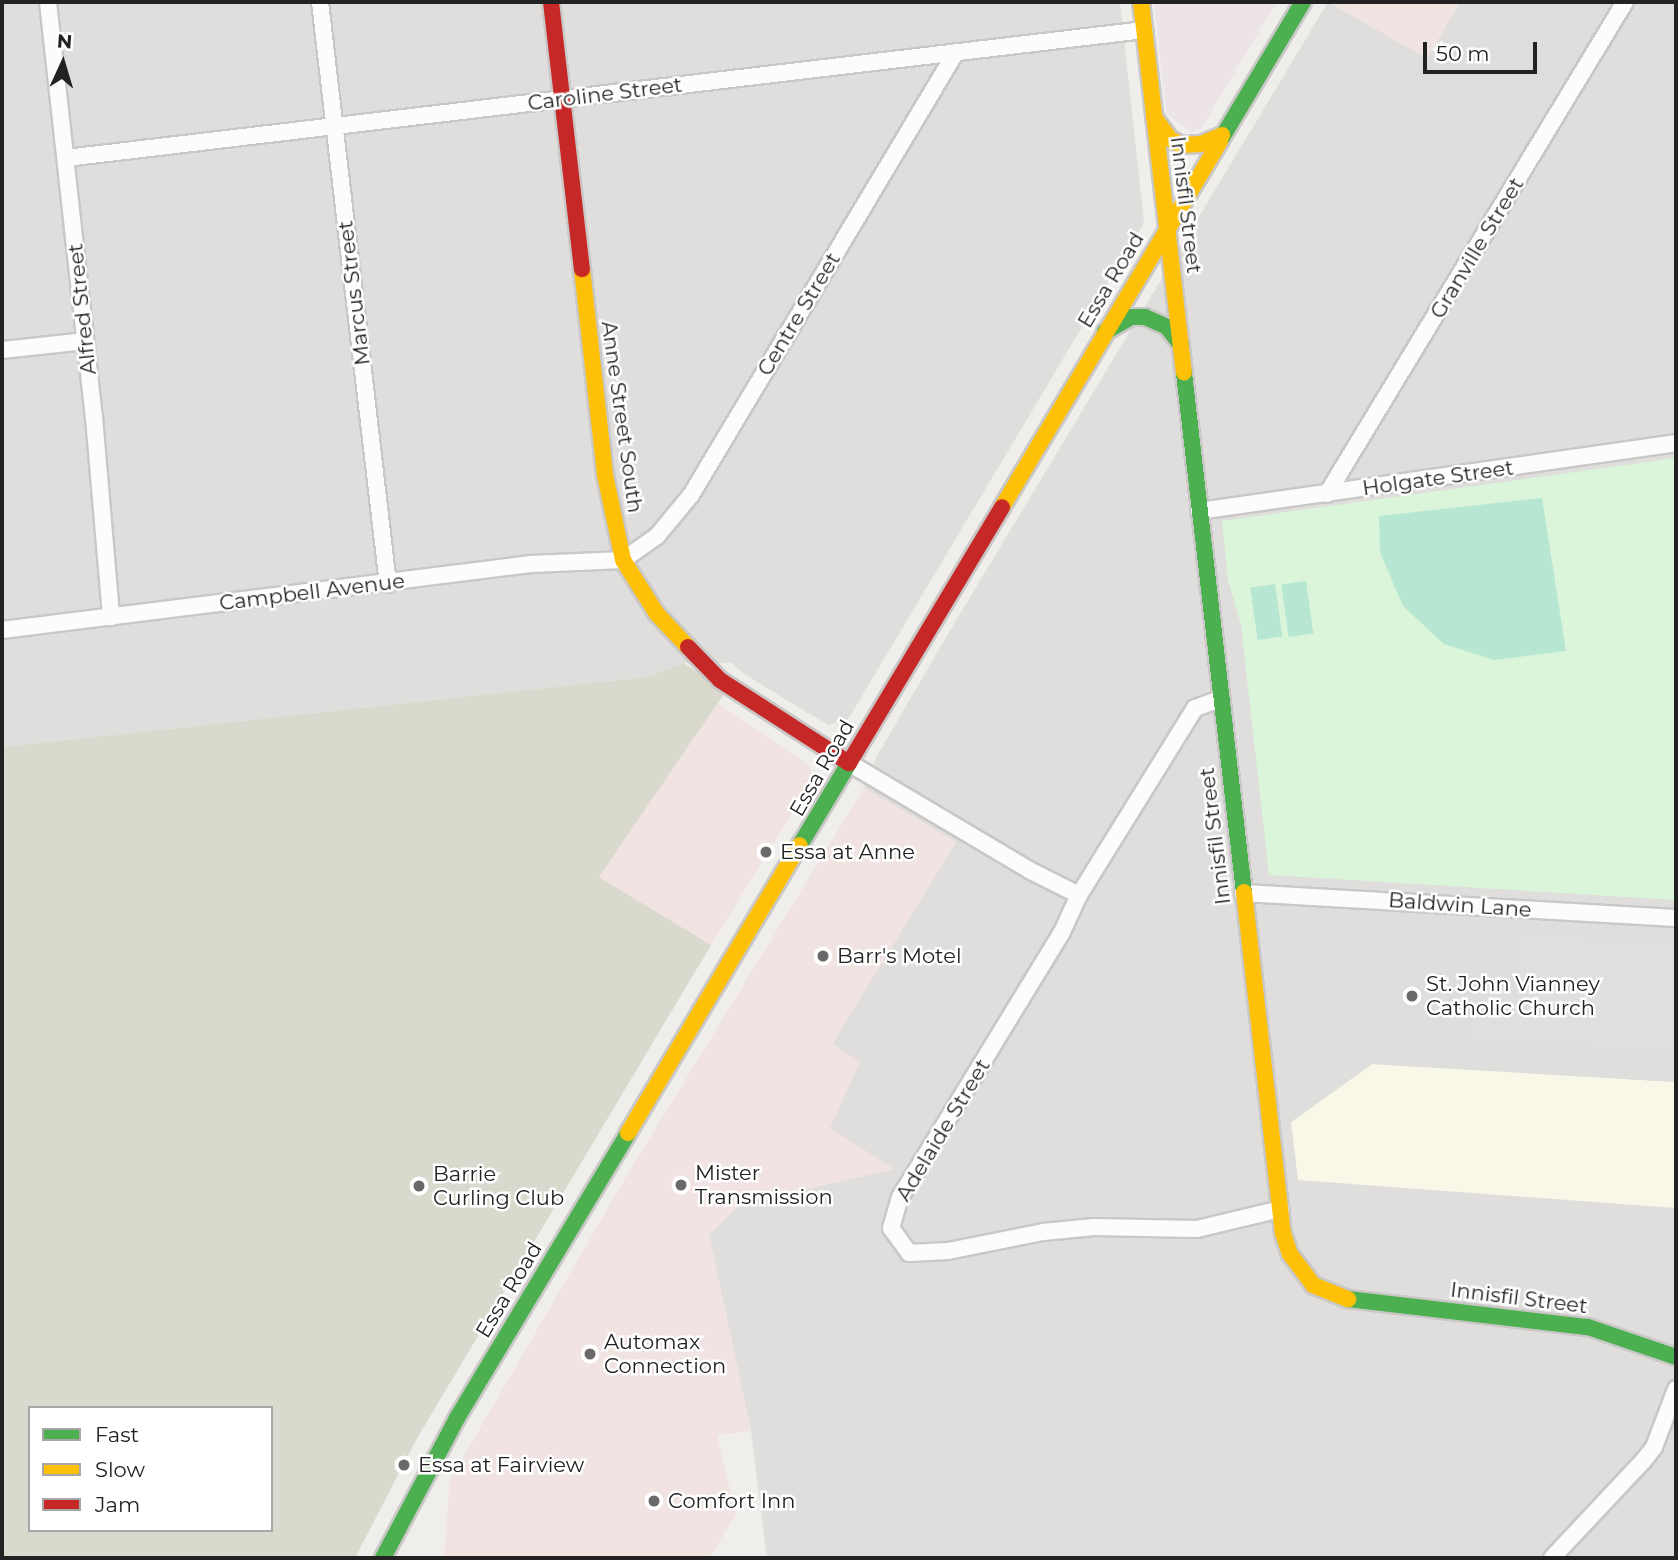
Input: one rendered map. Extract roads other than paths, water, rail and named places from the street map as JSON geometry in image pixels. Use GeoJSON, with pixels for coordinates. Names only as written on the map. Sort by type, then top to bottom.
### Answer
{"type":"FeatureCollection","features":[{"type":"Feature","properties":{"kind":"street","name":"Alfred Street"},"geometry":{"type":"LineString","coordinates":[[48,2],[85,341],[111,617]]}},
{"type":"Feature","properties":{"kind":"street","name":"Marcus Street"},"geometry":{"type":"LineString","coordinates":[[320,2],[388,584]]}},
{"type":"Feature","properties":{"kind":"street","name":"Anne Street South"},"geometry":{"type":"LineString","coordinates":[[551,2],[605,475],[623,561],[657,614],[720,680],[849,763],[1029,870],[1079,895]]}},
{"type":"Feature","properties":{"kind":"street","name":"Innisfil Street"},"geometry":{"type":"LineString","coordinates":[[1140,2],[1283,1233],[1295,1265],[1313,1285],[1326,1293],[1357,1301],[1588,1327],[1676,1357]]}},
{"type":"Feature","properties":{"kind":"street","name":"Essa Road"},"geometry":{"type":"LineString","coordinates":[[383,1558],[457,1418],[1303,2]]}},
{"type":"Feature","properties":{"kind":"street","name":"Granville Street"},"geometry":{"type":"LineString","coordinates":[[1327,494],[1625,2]]}},
{"type":"Feature","properties":{"kind":"street","name":"Caroline Street"},"geometry":{"type":"LineString","coordinates":[[66,158],[1144,30]]}},
{"type":"Feature","properties":{"kind":"street","name":"Centre Street"},"geometry":{"type":"LineString","coordinates":[[623,561],[657,536],[691,495],[956,52]]}},
{"type":"Feature","properties":{"kind":"street"},"geometry":{"type":"LineString","coordinates":[[1154,117],[1170,139],[1181,145],[1201,144],[1222,135]]}},
{"type":"Feature","properties":{"kind":"street"},"geometry":{"type":"LineString","coordinates":[[1105,332],[1131,317],[1145,317],[1167,327],[1181,345]]}},
{"type":"Feature","properties":{"kind":"street"},"geometry":{"type":"LineString","coordinates":[[2,350],[85,341]]}},
{"type":"Feature","properties":{"kind":"street","name":"Holgate Street"},"geometry":{"type":"LineString","coordinates":[[1199,511],[1676,443]]}},
{"type":"Feature","properties":{"kind":"street","name":"Campbell Avenue"},"geometry":{"type":"LineString","coordinates":[[2,630],[388,584],[531,564],[623,561]]}},
{"type":"Feature","properties":{"kind":"street","name":"Adelaide Street"},"geometry":{"type":"LineString","coordinates":[[1220,699],[1195,708],[1079,895],[1062,932],[900,1197],[891,1228],[909,1252],[948,1251],[1043,1232],[1094,1227],[1197,1229],[1281,1209]]}},
{"type":"Feature","properties":{"kind":"street","name":"Baldwin Lane"},"geometry":{"type":"LineString","coordinates":[[1243,892],[1676,918]]}},
{"type":"Feature","properties":{"kind":"street"},"geometry":{"type":"LineString","coordinates":[[1552,1558],[1654,1447],[1676,1389]]}},
{"type":"Feature","properties":{"kind":"place","name":"Essa at Anne"},"geometry":{"type":"Point","coordinates":[766,852]}},
{"type":"Feature","properties":{"kind":"place","name":"Barr's Motel"},"geometry":{"type":"Point","coordinates":[823,956]}},
{"type":"Feature","properties":{"kind":"place","name":"St. John Vianney Catholic Church"},"geometry":{"type":"Point","coordinates":[1412,996]}},
{"type":"Feature","properties":{"kind":"place","name":"Mister Transmission"},"geometry":{"type":"Point","coordinates":[681,1185]}},
{"type":"Feature","properties":{"kind":"place","name":"Barrie Curling Club"},"geometry":{"type":"Point","coordinates":[419,1186]}},
{"type":"Feature","properties":{"kind":"place","name":"Automax Connection"},"geometry":{"type":"Point","coordinates":[590,1354]}},
{"type":"Feature","properties":{"kind":"place","name":"Essa at Fairview"},"geometry":{"type":"Point","coordinates":[404,1465]}},
{"type":"Feature","properties":{"kind":"place","name":"Comfort Inn"},"geometry":{"type":"Point","coordinates":[654,1501]}}]}
